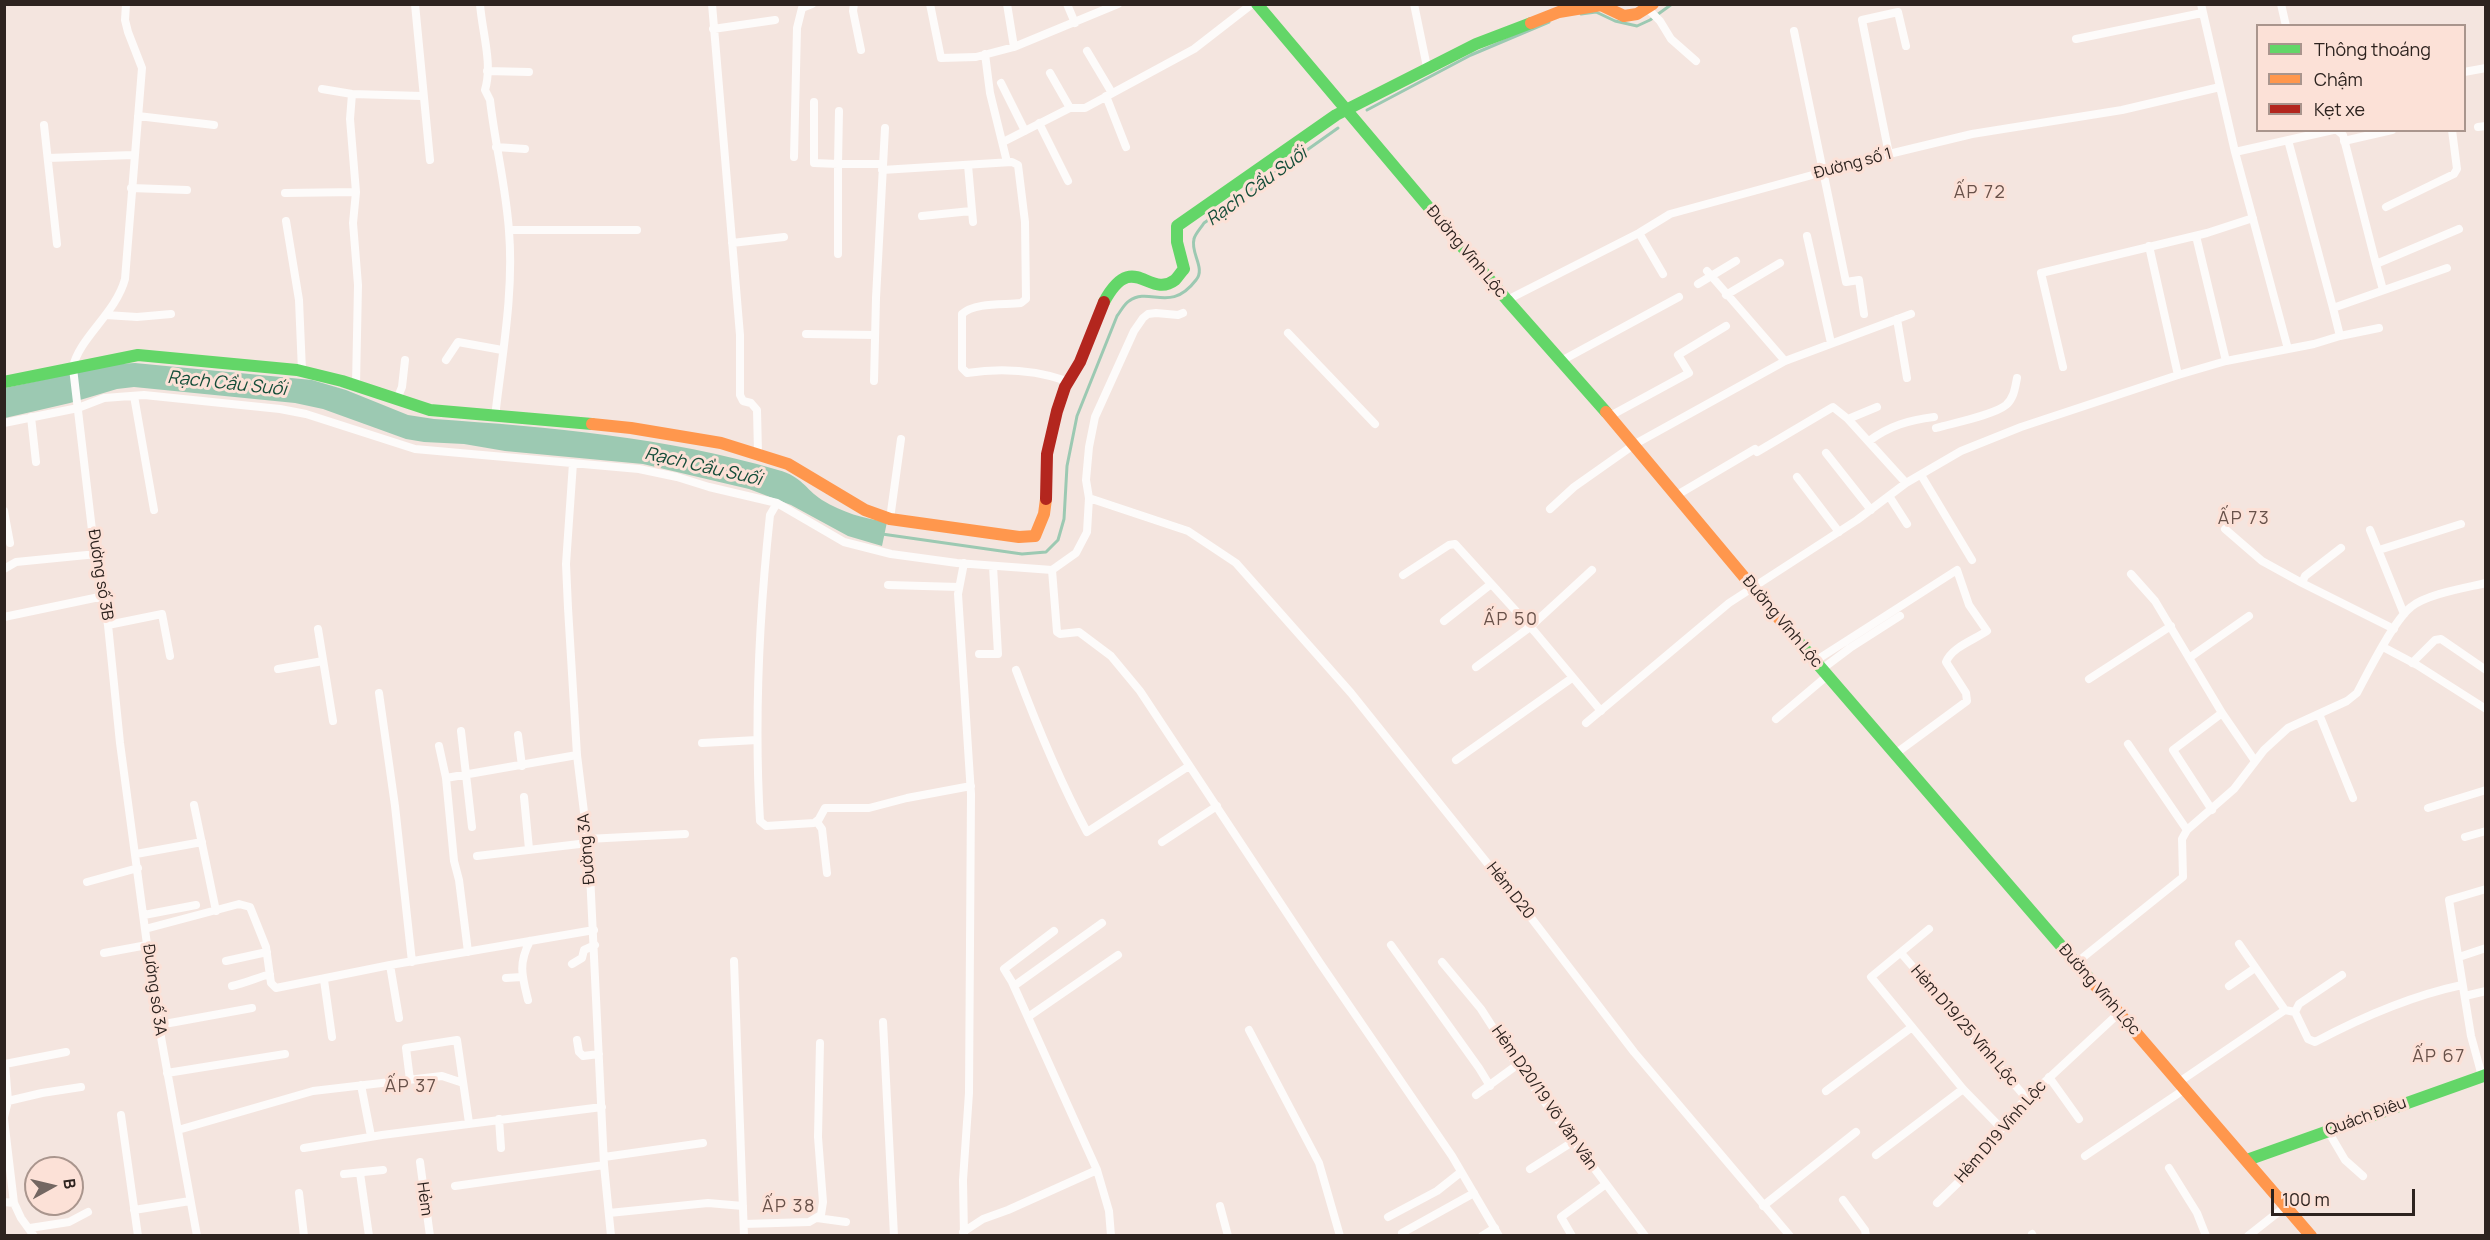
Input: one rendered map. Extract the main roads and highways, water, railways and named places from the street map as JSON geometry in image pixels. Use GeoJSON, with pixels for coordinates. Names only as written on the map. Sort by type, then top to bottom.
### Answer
{"type":"FeatureCollection","features":[{"type":"Feature","properties":{"kind":"water"},"geometry":{"type":"Polygon","coordinates":[[[135,363],[312,380],[346,390],[408,415],[607,435],[651,441],[736,459],[793,476],[816,496],[845,512],[887,522],[882,546],[848,536],[791,505],[749,489],[643,464],[406,439],[323,409],[295,403],[134,387],[117,389],[5,418],[5,388],[116,364],[135,363]]]}},
{"type":"Feature","properties":{"kind":"waterway","name":"Rạch Cầu Suối"},"geometry":{"type":"LineString","coordinates":[[1581,14],[1596,12],[1615,21],[1637,26],[1650,20],[1672,4]]}},
{"type":"Feature","properties":{"kind":"waterway","name":"Rạch Cầu Suối"},"geometry":{"type":"LineString","coordinates":[[1367,110],[1471,55],[1549,22]]}},
{"type":"Feature","properties":{"kind":"waterway","name":"Rạch Cầu Suối"},"geometry":{"type":"LineString","coordinates":[[882,534],[1022,554],[1046,552],[1058,540],[1064,519],[1067,466],[1077,416],[1117,316],[1127,302],[1137,297],[1169,298],[1178,296],[1187,290],[1199,275],[1199,265],[1193,244],[1204,223],[1338,128]]}},
{"type":"Feature","properties":{"kind":"district","name":"ẤP 72"},"geometry":{"type":"Point","coordinates":[1980,193]}},
{"type":"Feature","properties":{"kind":"district","name":"ẤP 73"},"geometry":{"type":"Point","coordinates":[2244,519]}},
{"type":"Feature","properties":{"kind":"district","name":"ẤP 50"},"geometry":{"type":"Point","coordinates":[1511,620]}},
{"type":"Feature","properties":{"kind":"district","name":"ẤP 67"},"geometry":{"type":"Point","coordinates":[2439,1057]}},
{"type":"Feature","properties":{"kind":"district","name":"ẤP 37"},"geometry":{"type":"Point","coordinates":[411,1087]}},
{"type":"Feature","properties":{"kind":"district","name":"ẤP 38"},"geometry":{"type":"Point","coordinates":[789,1207]}}]}
